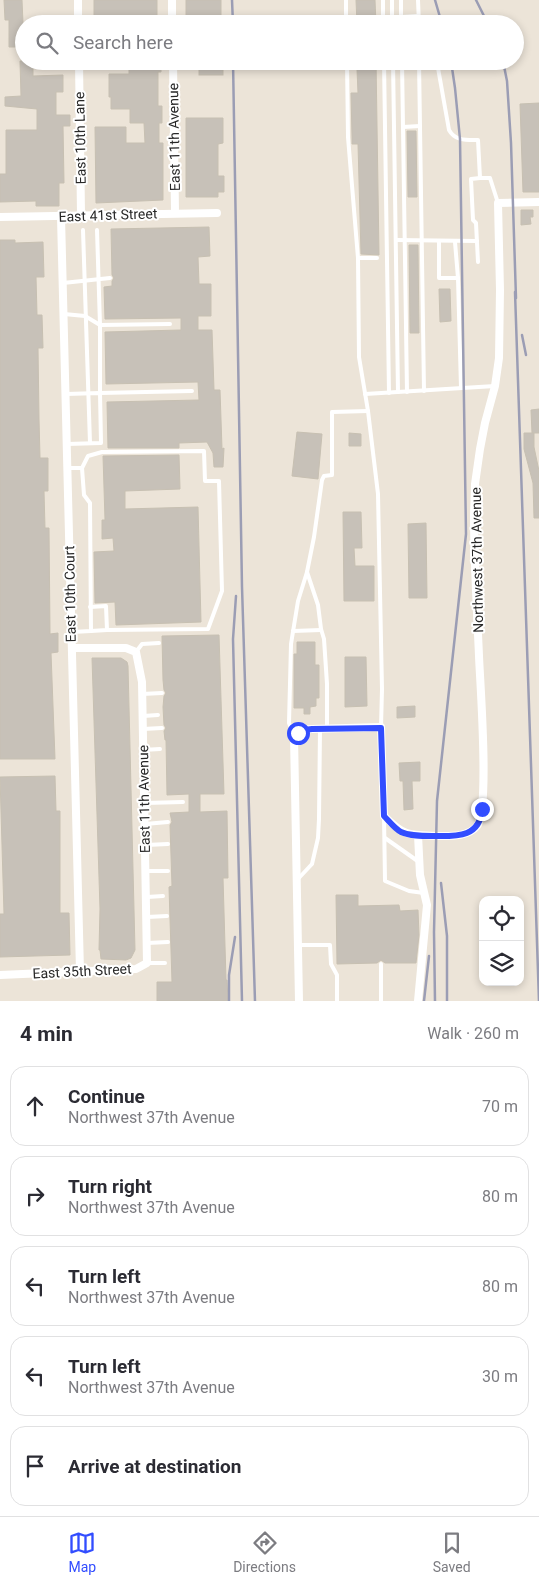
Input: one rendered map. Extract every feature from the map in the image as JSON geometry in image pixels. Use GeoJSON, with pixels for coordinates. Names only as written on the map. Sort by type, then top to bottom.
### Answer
{"type":"FeatureCollection","features":[{"type":"Feature","properties":{"kind":"street"},"geometry":{"type":"LineString","coordinates":[[78,0],[78,15]]}},
{"type":"Feature","properties":{"kind":"street"},"geometry":{"type":"LineString","coordinates":[[172,0],[172,15]]}},
{"type":"Feature","properties":{"kind":"street","name":"East 10th Lane"},"geometry":{"type":"LineString","coordinates":[[78,70],[81,216]]}},
{"type":"Feature","properties":{"kind":"street","name":"East 11th Avenue"},"geometry":{"type":"LineString","coordinates":[[173,70],[175,213]]}},
{"type":"Feature","properties":{"kind":"street"},"geometry":{"type":"LineString","coordinates":[[498,203],[539,202]]}},
{"type":"Feature","properties":{"kind":"street","name":"Northwest 37th Avenue"},"geometry":{"type":"LineString","coordinates":[[384,816],[400,832],[418,836],[453,836],[465,834],[477,826],[482,813],[483,740],[474,515],[475,484],[480,450],[486,417],[495,386],[499,358],[498,203]]}},
{"type":"Feature","properties":{"kind":"street","name":"East 41st Street"},"geometry":{"type":"LineString","coordinates":[[0,218],[217,213]]}},
{"type":"Feature","properties":{"kind":"street","name":"East 10th Court"},"geometry":{"type":"LineString","coordinates":[[61,217],[80,971]]}},
{"type":"Feature","properties":{"kind":"street"},"geometry":{"type":"LineString","coordinates":[[72,648],[126,648],[136,652]]}},
{"type":"Feature","properties":{"kind":"street","name":"East 11th Avenue"},"geometry":{"type":"LineString","coordinates":[[136,652],[142,682],[147,917]]}},
{"type":"Feature","properties":{"kind":"street"},"geometry":{"type":"LineString","coordinates":[[299,1001],[294,736],[304,730],[324,728],[381,728],[384,816]]}},
{"type":"Feature","properties":{"kind":"street"},"geometry":{"type":"LineString","coordinates":[[418,836],[421,882],[427,905],[418,1001]]}},
{"type":"Feature","properties":{"kind":"street","name":"East 35th Street"},"geometry":{"type":"LineString","coordinates":[[0,975],[136,969],[147,963],[147,917]]}},
{"type":"Feature","properties":{"kind":"lane"},"geometry":{"type":"LineString","coordinates":[[346,0],[346,15]]}},
{"type":"Feature","properties":{"kind":"lane"},"geometry":{"type":"LineString","coordinates":[[383,0],[383,15]]}},
{"type":"Feature","properties":{"kind":"lane"},"geometry":{"type":"LineString","coordinates":[[392,0],[392,15]]}},
{"type":"Feature","properties":{"kind":"lane"},"geometry":{"type":"LineString","coordinates":[[401,0],[401,15]]}},
{"type":"Feature","properties":{"kind":"lane"},"geometry":{"type":"LineString","coordinates":[[418,0],[418,15]]}},
{"type":"Feature","properties":{"kind":"lane"},"geometry":{"type":"LineString","coordinates":[[347,70],[348,137],[358,258],[359,357],[376,473],[378,505],[382,684],[381,728]]}},
{"type":"Feature","properties":{"kind":"lane"},"geometry":{"type":"LineString","coordinates":[[384,70],[389,393]]}},
{"type":"Feature","properties":{"kind":"lane"},"geometry":{"type":"LineString","coordinates":[[392,70],[398,392]]}},
{"type":"Feature","properties":{"kind":"lane"},"geometry":{"type":"LineString","coordinates":[[402,70],[407,392]]}},
{"type":"Feature","properties":{"kind":"lane"},"geometry":{"type":"LineString","coordinates":[[419,70],[424,390]]}},
{"type":"Feature","properties":{"kind":"lane"},"geometry":{"type":"LineString","coordinates":[[439,70],[448,127],[452,135],[460,139],[478,140],[480,178]]}},
{"type":"Feature","properties":{"kind":"lane"},"geometry":{"type":"LineString","coordinates":[[393,101],[402,100]]}},
{"type":"Feature","properties":{"kind":"lane"},"geometry":{"type":"LineString","coordinates":[[402,127],[420,126]]}},
{"type":"Feature","properties":{"kind":"lane"},"geometry":{"type":"LineString","coordinates":[[478,262],[476,223],[473,220],[472,179],[490,178],[498,203]]}},
{"type":"Feature","properties":{"kind":"lane"},"geometry":{"type":"LineString","coordinates":[[83,230],[90,443]]}},
{"type":"Feature","properties":{"kind":"lane"},"geometry":{"type":"LineString","coordinates":[[67,444],[101,442],[97,230]]}},
{"type":"Feature","properties":{"kind":"lane"},"geometry":{"type":"LineString","coordinates":[[396,240],[477,241]]}},
{"type":"Feature","properties":{"kind":"lane"},"geometry":{"type":"LineString","coordinates":[[439,241],[439,278],[458,278]]}},
{"type":"Feature","properties":{"kind":"lane"},"geometry":{"type":"LineString","coordinates":[[455,242],[458,278],[460,388]]}},
{"type":"Feature","properties":{"kind":"lane"},"geometry":{"type":"LineString","coordinates":[[358,258],[377,258]]}},
{"type":"Feature","properties":{"kind":"lane"},"geometry":{"type":"LineString","coordinates":[[63,282],[110,278]]}},
{"type":"Feature","properties":{"kind":"lane"},"geometry":{"type":"LineString","coordinates":[[64,314],[85,316],[100,325],[170,324]]}},
{"type":"Feature","properties":{"kind":"lane"},"geometry":{"type":"LineString","coordinates":[[365,394],[495,386]]}},
{"type":"Feature","properties":{"kind":"lane"},"geometry":{"type":"LineString","coordinates":[[66,394],[192,390]]}},
{"type":"Feature","properties":{"kind":"lane"},"geometry":{"type":"LineString","coordinates":[[294,736],[290,723],[290,652],[298,600],[307,572],[315,530],[322,478],[332,475],[332,412],[368,411]]}},
{"type":"Feature","properties":{"kind":"lane"},"geometry":{"type":"LineString","coordinates":[[71,632],[208,629],[222,591],[219,481],[205,481],[204,450],[102,452],[88,456],[82,468],[84,495],[90,503],[91,631]]}},
{"type":"Feature","properties":{"kind":"lane"},"geometry":{"type":"LineString","coordinates":[[67,468],[82,468]]}},
{"type":"Feature","properties":{"kind":"lane"},"geometry":{"type":"LineString","coordinates":[[297,880],[312,864],[318,832],[327,674],[324,639],[318,605],[307,572]]}},
{"type":"Feature","properties":{"kind":"lane"},"geometry":{"type":"LineString","coordinates":[[90,606],[106,606],[107,630]]}},
{"type":"Feature","properties":{"kind":"lane"},"geometry":{"type":"LineString","coordinates":[[294,631],[321,630]]}},
{"type":"Feature","properties":{"kind":"lane"},"geometry":{"type":"LineString","coordinates":[[136,652],[142,644],[159,643]]}},
{"type":"Feature","properties":{"kind":"lane"},"geometry":{"type":"LineString","coordinates":[[142,694],[162,693]]}},
{"type":"Feature","properties":{"kind":"lane"},"geometry":{"type":"LineString","coordinates":[[143,716],[158,715]]}},
{"type":"Feature","properties":{"kind":"lane"},"geometry":{"type":"LineString","coordinates":[[143,728],[162,728]]}},
{"type":"Feature","properties":{"kind":"lane"},"geometry":{"type":"LineString","coordinates":[[143,750],[160,749]]}},
{"type":"Feature","properties":{"kind":"lane"},"geometry":{"type":"LineString","coordinates":[[145,804],[183,802]]}},
{"type":"Feature","properties":{"kind":"lane"},"geometry":{"type":"LineString","coordinates":[[384,816],[385,881],[409,891],[425,893]]}},
{"type":"Feature","properties":{"kind":"lane"},"geometry":{"type":"LineString","coordinates":[[145,824],[168,822]]}},
{"type":"Feature","properties":{"kind":"lane"},"geometry":{"type":"LineString","coordinates":[[385,838],[419,862]]}},
{"type":"Feature","properties":{"kind":"lane"},"geometry":{"type":"LineString","coordinates":[[146,845],[168,844]]}},
{"type":"Feature","properties":{"kind":"lane"},"geometry":{"type":"LineString","coordinates":[[146,871],[168,871]]}},
{"type":"Feature","properties":{"kind":"lane"},"geometry":{"type":"LineString","coordinates":[[147,897],[163,896]]}},
{"type":"Feature","properties":{"kind":"lane"},"geometry":{"type":"LineString","coordinates":[[147,917],[167,916]]}},
{"type":"Feature","properties":{"kind":"lane"},"geometry":{"type":"LineString","coordinates":[[147,943],[168,942]]}},
{"type":"Feature","properties":{"kind":"lane"},"geometry":{"type":"LineString","coordinates":[[298,945],[330,945],[331,964],[337,975],[337,1001]]}},
{"type":"Feature","properties":{"kind":"lane"},"geometry":{"type":"LineString","coordinates":[[147,963],[165,963]]}},
{"type":"Feature","properties":{"kind":"lane"},"geometry":{"type":"LineString","coordinates":[[381,964],[381,1001]]}},
{"type":"Feature","properties":{"kind":"building"},"geometry":{"type":"Polygon","coordinates":[[[4,0],[22,0],[23,15],[15,15],[15,47],[9,47],[9,20],[5,20],[4,0]]]}},
{"type":"Feature","properties":{"kind":"building"},"geometry":{"type":"Polygon","coordinates":[[[94,0],[157,0],[157,15],[94,15],[94,0]]]}},
{"type":"Feature","properties":{"kind":"building"},"geometry":{"type":"Polygon","coordinates":[[[186,0],[221,0],[221,15],[186,15],[186,0]]]}},
{"type":"Feature","properties":{"kind":"building"},"geometry":{"type":"Polygon","coordinates":[[[356,0],[375,0],[376,15],[357,15],[356,0]]]}},
{"type":"Feature","properties":{"kind":"building"},"geometry":{"type":"Polygon","coordinates":[[[20,70],[33,70],[33,76],[63,75],[63,92],[56,92],[56,115],[70,115],[70,126],[63,126],[64,183],[59,183],[59,206],[36,206],[36,201],[0,202],[0,174],[6,174],[6,130],[37,130],[37,109],[5,106],[5,97],[21,96],[20,70]]]}},
{"type":"Feature","properties":{"kind":"building"},"geometry":{"type":"Polygon","coordinates":[[[129,70],[161,70],[161,72],[158,72],[158,106],[162,106],[162,123],[159,123],[159,143],[163,143],[163,200],[96,203],[95,127],[126,127],[126,143],[145,143],[144,123],[130,123],[130,109],[111,109],[109,74],[129,74],[129,70]]]}},
{"type":"Feature","properties":{"kind":"building"},"geometry":{"type":"Polygon","coordinates":[[[199,70],[223,70],[223,75],[199,75],[199,70]]]}},
{"type":"Feature","properties":{"kind":"building"},"geometry":{"type":"Polygon","coordinates":[[[357,70],[376,70],[379,255],[361,254],[358,144],[352,144],[351,93],[358,93],[357,70]]]}},
{"type":"Feature","properties":{"kind":"building"},"geometry":{"type":"Polygon","coordinates":[[[539,103],[539,192],[523,192],[520,104],[539,103]]]}},
{"type":"Feature","properties":{"kind":"building"},"geometry":{"type":"Polygon","coordinates":[[[186,118],[223,118],[223,143],[218,144],[218,176],[224,176],[224,192],[218,192],[218,197],[186,197],[186,118]]]}},
{"type":"Feature","properties":{"kind":"building"},"geometry":{"type":"Polygon","coordinates":[[[407,131],[416,131],[417,197],[408,197],[407,131]]]}},
{"type":"Feature","properties":{"kind":"building"},"geometry":{"type":"Polygon","coordinates":[[[521,210],[533,210],[533,217],[530,217],[531,224],[521,225],[521,210]]]}},
{"type":"Feature","properties":{"kind":"building"},"geometry":{"type":"Polygon","coordinates":[[[209,227],[210,256],[198,257],[199,284],[211,284],[211,316],[198,316],[198,330],[212,330],[214,390],[220,390],[222,449],[224,448],[223,467],[214,467],[213,453],[207,442],[179,443],[179,448],[108,448],[107,402],[199,400],[198,382],[106,384],[105,332],[181,330],[181,318],[105,319],[104,287],[112,286],[114,278],[112,275],[111,229],[209,227]]]}},
{"type":"Feature","properties":{"kind":"building"},"geometry":{"type":"Polygon","coordinates":[[[0,240],[15,240],[15,243],[43,242],[44,277],[36,277],[37,315],[42,315],[43,348],[38,348],[39,419],[40,458],[48,458],[48,491],[44,491],[45,528],[49,528],[50,634],[58,633],[58,652],[51,653],[55,759],[0,759],[0,240]]]}},
{"type":"Feature","properties":{"kind":"building"},"geometry":{"type":"Polygon","coordinates":[[[409,245],[418,245],[419,333],[410,333],[409,245]]]}},
{"type":"Feature","properties":{"kind":"building"},"geometry":{"type":"Polygon","coordinates":[[[439,289],[450,289],[451,321],[440,322],[439,289]]]}},
{"type":"Feature","properties":{"kind":"building"},"geometry":{"type":"Polygon","coordinates":[[[539,409],[539,433],[532,433],[531,410],[539,409]]]}},
{"type":"Feature","properties":{"kind":"building"},"geometry":{"type":"Polygon","coordinates":[[[297,432],[322,434],[318,479],[292,476],[297,432]]]}},
{"type":"Feature","properties":{"kind":"building"},"geometry":{"type":"Polygon","coordinates":[[[349,433],[361,434],[361,446],[349,446],[349,433]]]}},
{"type":"Feature","properties":{"kind":"building"},"geometry":{"type":"Polygon","coordinates":[[[524,433],[534,433],[534,447],[539,471],[539,518],[534,518],[533,483],[524,449],[524,433]]]}},
{"type":"Feature","properties":{"kind":"building"},"geometry":{"type":"Polygon","coordinates":[[[179,455],[180,489],[125,491],[125,509],[198,507],[201,622],[116,625],[115,602],[95,603],[94,552],[114,551],[113,538],[102,539],[102,520],[105,520],[103,456],[179,455]]]}},
{"type":"Feature","properties":{"kind":"building"},"geometry":{"type":"Polygon","coordinates":[[[343,512],[361,512],[362,548],[354,548],[355,566],[374,566],[374,601],[344,601],[343,512]]]}},
{"type":"Feature","properties":{"kind":"building"},"geometry":{"type":"Polygon","coordinates":[[[426,523],[427,598],[409,598],[408,524],[426,523]]]}},
{"type":"Feature","properties":{"kind":"building"},"geometry":{"type":"Polygon","coordinates":[[[219,635],[224,794],[200,794],[200,812],[227,811],[228,878],[223,878],[228,1001],[157,1001],[157,982],[172,982],[169,887],[172,886],[170,825],[172,822],[170,813],[189,812],[189,794],[167,795],[166,740],[164,731],[166,728],[164,725],[163,707],[166,693],[163,680],[162,636],[219,635]]]}},
{"type":"Feature","properties":{"kind":"building"},"geometry":{"type":"Polygon","coordinates":[[[297,642],[315,642],[315,665],[319,665],[319,698],[316,698],[316,706],[310,707],[310,714],[304,714],[304,708],[294,708],[294,654],[297,654],[297,642]]]}},
{"type":"Feature","properties":{"kind":"building"},"geometry":{"type":"Polygon","coordinates":[[[345,657],[366,657],[367,706],[345,707],[345,657]]]}},
{"type":"Feature","properties":{"kind":"building"},"geometry":{"type":"Polygon","coordinates":[[[92,658],[121,658],[127,662],[128,666],[135,950],[131,958],[126,960],[101,959],[99,950],[100,909],[92,658]]]}},
{"type":"Feature","properties":{"kind":"building"},"geometry":{"type":"Polygon","coordinates":[[[415,706],[415,717],[397,718],[397,707],[415,706]]]}},
{"type":"Feature","properties":{"kind":"building"},"geometry":{"type":"Polygon","coordinates":[[[420,762],[420,781],[412,781],[413,809],[404,810],[403,781],[400,781],[399,763],[420,762]]]}},
{"type":"Feature","properties":{"kind":"building"},"geometry":{"type":"Polygon","coordinates":[[[55,776],[56,811],[60,811],[60,913],[69,913],[70,955],[0,957],[0,914],[4,914],[0,777],[55,776]]]}},
{"type":"Feature","properties":{"kind":"building"},"geometry":{"type":"Polygon","coordinates":[[[336,895],[358,895],[358,906],[399,905],[400,911],[418,910],[419,935],[416,963],[385,963],[381,960],[377,963],[337,964],[336,895]]]}},
{"type":"Feature","properties":{"kind":"railway"},"geometry":{"type":"LineString","coordinates":[[232,0],[233,15]]}},
{"type":"Feature","properties":{"kind":"railway"},"geometry":{"type":"LineString","coordinates":[[435,0],[439,15]]}},
{"type":"Feature","properties":{"kind":"railway"},"geometry":{"type":"LineString","coordinates":[[476,0],[484,15]]}},
{"type":"Feature","properties":{"kind":"railway"},"geometry":{"type":"LineString","coordinates":[[233,70],[242,587],[255,1001]]}},
{"type":"Feature","properties":{"kind":"railway"},"geometry":{"type":"LineString","coordinates":[[435,1001],[434,932],[437,801],[466,534],[460,139],[452,70]]}},
{"type":"Feature","properties":{"kind":"railway"},"geometry":{"type":"LineString","coordinates":[[505,70],[511,143],[516,298]]}},
{"type":"Feature","properties":{"kind":"railway"},"geometry":{"type":"LineString","coordinates":[[515,292],[539,1001]]}},
{"type":"Feature","properties":{"kind":"railway"},"geometry":{"type":"LineString","coordinates":[[522,335],[526,355]]}},
{"type":"Feature","properties":{"kind":"railway"},"geometry":{"type":"LineString","coordinates":[[236,596],[233,639],[242,1001]]}},
{"type":"Feature","properties":{"kind":"railway"},"geometry":{"type":"LineString","coordinates":[[441,883],[447,936],[447,1001]]}},
{"type":"Feature","properties":{"kind":"railway"},"geometry":{"type":"LineString","coordinates":[[229,1001],[229,975],[235,937]]}},
{"type":"Feature","properties":{"kind":"railway"},"geometry":{"type":"LineString","coordinates":[[424,1001],[429,956]]}},
{"type":"Feature","properties":{"kind":"route"},"geometry":{"type":"LineString","coordinates":[[298,733],[312,729],[381,728],[384,816],[400,832],[418,836],[465,834],[477,826],[482,809]]}}]}
